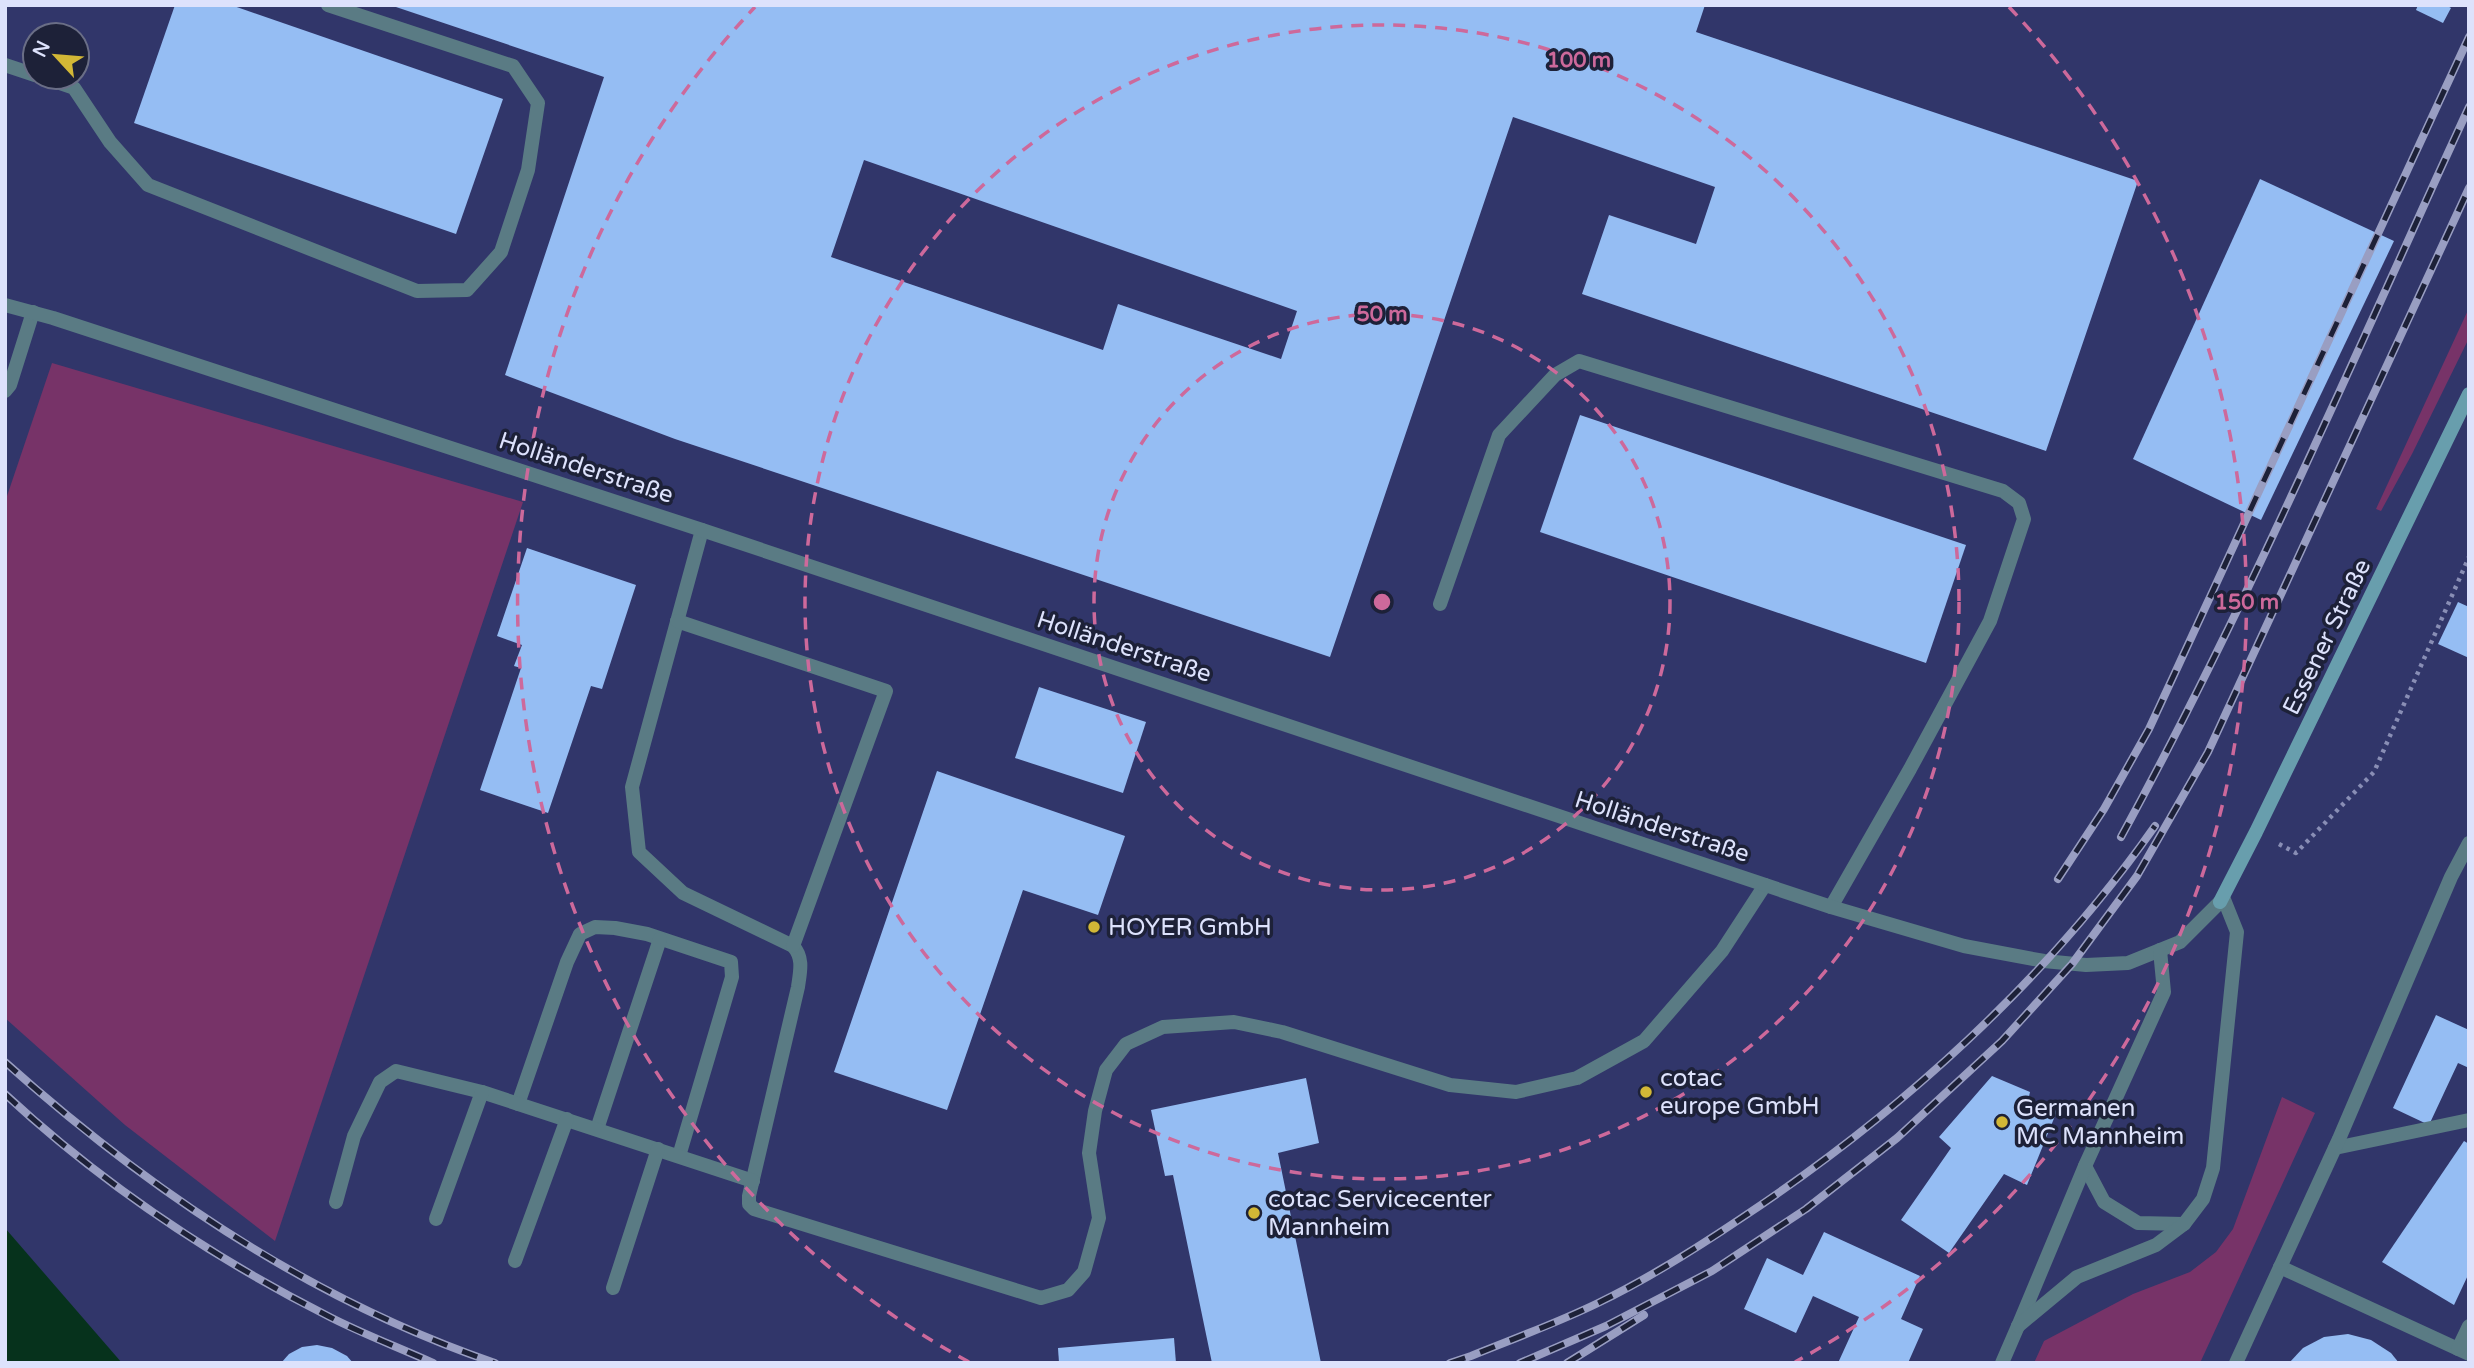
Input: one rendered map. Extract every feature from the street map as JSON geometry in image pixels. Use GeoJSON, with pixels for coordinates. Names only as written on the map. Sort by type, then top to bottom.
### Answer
{"type":"FeatureCollection","features":[{"type":"Feature","properties":{"kind":"street"},"geometry":{"type":"LineString","coordinates":[[76,91],[110,142],[148,185],[417,291],[467,290],[501,252],[528,170],[538,103],[513,66],[328,5]]}},
{"type":"Feature","properties":{"kind":"street","name":"Holländerstraße"},"geometry":{"type":"LineString","coordinates":[[5,304],[702,530],[1832,907],[1964,946],[2044,961],[2086,965],[2128,963],[2180,942],[2222,900]]}},
{"type":"Feature","properties":{"kind":"street"},"geometry":{"type":"LineString","coordinates":[[5,391],[10,384],[33,312]]}},
{"type":"Feature","properties":{"kind":"street"},"geometry":{"type":"LineString","coordinates":[[1440,604],[1499,435],[1555,375],[1579,361],[2003,491],[2019,503],[2024,519],[1990,621],[1832,907]]}},
{"type":"Feature","properties":{"kind":"street","name":"Essener Straße"},"geometry":{"type":"LineString","coordinates":[[2222,900],[2469,394]]}},
{"type":"Feature","properties":{"kind":"street"},"geometry":{"type":"LineString","coordinates":[[702,530],[632,786],[639,852],[682,893],[793,946],[799,952],[801,961],[798,987],[753,1181],[749,1204],[754,1209],[1041,1298],[1068,1290],[1084,1272],[1099,1218],[1089,1153],[1095,1111],[1106,1070],[1126,1044],[1163,1027],[1234,1021],[1282,1031],[1450,1085],[1516,1092],[1577,1078],[1644,1041],[1722,951],[1765,885]]}},
{"type":"Feature","properties":{"kind":"street"},"geometry":{"type":"LineString","coordinates":[[677,621],[886,691],[793,946]]}},
{"type":"Feature","properties":{"kind":"street"},"geometry":{"type":"LineString","coordinates":[[2236,1363],[2335,1148],[2451,877],[2469,843]]}},
{"type":"Feature","properties":{"kind":"street"},"geometry":{"type":"LineString","coordinates":[[2018,1326],[2077,1277],[2156,1245],[2184,1224],[2203,1199],[2213,1168],[2237,932],[2222,900]]}},
{"type":"Feature","properties":{"kind":"street"},"geometry":{"type":"LineString","coordinates":[[518,1104],[567,962],[580,934],[595,927],[615,928],[660,939],[731,962],[732,970],[679,1156]]}},
{"type":"Feature","properties":{"kind":"street"},"geometry":{"type":"LineString","coordinates":[[597,1129],[660,939]]}},
{"type":"Feature","properties":{"kind":"street"},"geometry":{"type":"LineString","coordinates":[[2002,1363],[2085,1166],[2164,992],[2160,950]]}},
{"type":"Feature","properties":{"kind":"street"},"geometry":{"type":"LineString","coordinates":[[336,1202],[354,1136],[380,1082],[396,1071],[567,1119],[753,1181]]}},
{"type":"Feature","properties":{"kind":"street"},"geometry":{"type":"LineString","coordinates":[[436,1219],[482,1093]]}},
{"type":"Feature","properties":{"kind":"street"},"geometry":{"type":"LineString","coordinates":[[515,1261],[567,1119]]}},
{"type":"Feature","properties":{"kind":"street"},"geometry":{"type":"LineString","coordinates":[[2335,1148],[2469,1121]]}},
{"type":"Feature","properties":{"kind":"street"},"geometry":{"type":"LineString","coordinates":[[613,1288],[658,1149]]}},
{"type":"Feature","properties":{"kind":"street"},"geometry":{"type":"LineString","coordinates":[[2085,1166],[2104,1202],[2138,1223],[2184,1224]]}},
{"type":"Feature","properties":{"kind":"street"},"geometry":{"type":"LineString","coordinates":[[2280,1266],[2463,1352],[2469,1326]]}},
{"type":"Feature","properties":{"kind":"path"},"geometry":{"type":"LineString","coordinates":[[2256,832],[2296,853],[2374,772],[2469,557]]}},
{"type":"Feature","properties":{"kind":"shaded area"},"geometry":{"type":"Polygon","coordinates":[[[2469,308],[2469,338],[2381,511],[2376,509],[2469,308]]]}},
{"type":"Feature","properties":{"kind":"shaded area"},"geometry":{"type":"Polygon","coordinates":[[[52,363],[523,502],[275,1241],[125,1125],[5,1018],[5,502],[52,363]]]}},
{"type":"Feature","properties":{"kind":"shaded area"},"geometry":{"type":"Polygon","coordinates":[[[2282,1097],[2315,1113],[2200,1363],[2034,1363],[2044,1341],[2133,1294],[2190,1272],[2216,1252],[2233,1229],[2282,1097]]]}},
{"type":"Feature","properties":{"kind":"shaded area"},"geometry":{"type":"Polygon","coordinates":[[[5,1228],[122,1363],[5,1363],[5,1228]]]}},
{"type":"Feature","properties":{"kind":"building"},"geometry":{"type":"Polygon","coordinates":[[[175,5],[231,5],[503,99],[456,234],[134,123],[175,5]]]}},
{"type":"Feature","properties":{"kind":"building"},"geometry":{"type":"Polygon","coordinates":[[[1705,5],[1696,32],[2138,181],[2046,451],[1582,294],[1609,215],[1696,244],[1715,187],[1513,117],[1330,657],[675,439],[505,375],[604,77],[393,6],[1705,5]],[[864,160],[831,257],[1103,350],[1118,304],[1281,359],[1297,311],[864,160]]]}},
{"type":"Feature","properties":{"kind":"building"},"geometry":{"type":"Polygon","coordinates":[[[2418,5],[2446,5],[2451,8],[2443,23],[2416,10],[2418,5]]]}},
{"type":"Feature","properties":{"kind":"building"},"geometry":{"type":"Polygon","coordinates":[[[2260,179],[2394,241],[2261,520],[2133,459],[2260,179]]]}},
{"type":"Feature","properties":{"kind":"building"},"geometry":{"type":"Polygon","coordinates":[[[1580,415],[1966,545],[1926,663],[1540,532],[1580,415]]]}},
{"type":"Feature","properties":{"kind":"building"},"geometry":{"type":"Polygon","coordinates":[[[527,548],[636,585],[602,689],[591,686],[548,813],[480,790],[521,668],[514,666],[522,645],[497,636],[527,548]]]}},
{"type":"Feature","properties":{"kind":"building"},"geometry":{"type":"Polygon","coordinates":[[[2458,602],[2469,607],[2469,658],[2438,644],[2458,602]]]}},
{"type":"Feature","properties":{"kind":"building"},"geometry":{"type":"Polygon","coordinates":[[[1039,687],[1146,722],[1123,793],[1015,758],[1039,687]]]}},
{"type":"Feature","properties":{"kind":"building"},"geometry":{"type":"Polygon","coordinates":[[[937,771],[1125,836],[1098,915],[1023,890],[947,1110],[834,1072],[937,771]]]}},
{"type":"Feature","properties":{"kind":"building"},"geometry":{"type":"Polygon","coordinates":[[[2436,1015],[2469,1030],[2469,1068],[2458,1063],[2429,1125],[2393,1108],[2436,1015]]]}},
{"type":"Feature","properties":{"kind":"building"},"geometry":{"type":"Polygon","coordinates":[[[1992,1076],[2030,1092],[2028,1101],[2057,1111],[2027,1185],[2004,1174],[1949,1253],[1901,1220],[1951,1148],[1939,1137],[1992,1076]]]}},
{"type":"Feature","properties":{"kind":"building"},"geometry":{"type":"Polygon","coordinates":[[[1306,1078],[1319,1143],[1278,1153],[1321,1363],[1212,1363],[1173,1175],[1165,1176],[1151,1110],[1306,1078]]]}},
{"type":"Feature","properties":{"kind":"building"},"geometry":{"type":"Polygon","coordinates":[[[2464,1141],[2469,1144],[2469,1273],[2454,1305],[2382,1262],[2464,1141]]]}},
{"type":"Feature","properties":{"kind":"building"},"geometry":{"type":"Polygon","coordinates":[[[1824,1232],[1920,1276],[1901,1319],[1923,1329],[1908,1363],[1838,1363],[1859,1317],[1813,1296],[1796,1333],[1744,1309],[1767,1258],[1803,1275],[1824,1232]]]}},
{"type":"Feature","properties":{"kind":"building"},"geometry":{"type":"Polygon","coordinates":[[[2348,1334],[2371,1340],[2391,1353],[2399,1363],[2289,1363],[2303,1348],[2324,1337],[2348,1334]]]}},
{"type":"Feature","properties":{"kind":"building"},"geometry":{"type":"Polygon","coordinates":[[[1174,1338],[1176,1363],[1059,1363],[1058,1348],[1174,1338]]]}},
{"type":"Feature","properties":{"kind":"building"},"geometry":{"type":"Polygon","coordinates":[[[317,1345],[332,1348],[347,1356],[353,1363],[281,1363],[289,1354],[302,1347],[317,1345]]]}},
{"type":"Feature","properties":{"kind":"railway"},"geometry":{"type":"LineString","coordinates":[[2058,879],[2104,809],[2149,729],[2469,37]]}},
{"type":"Feature","properties":{"kind":"railway"},"geometry":{"type":"LineString","coordinates":[[2121,837],[2258,567],[2469,107]]}},
{"type":"Feature","properties":{"kind":"railway"},"geometry":{"type":"LineString","coordinates":[[1520,1363],[1606,1326],[1712,1271],[1806,1209],[1897,1138],[2002,1041],[2072,964],[2137,876],[2208,752],[2469,188]]}},
{"type":"Feature","properties":{"kind":"railway"},"geometry":{"type":"LineString","coordinates":[[1450,1363],[1567,1317],[1635,1284],[1743,1217],[1858,1134],[1967,1041],[2018,990],[2067,938],[2155,826]]}},
{"type":"Feature","properties":{"kind":"railway"},"geometry":{"type":"LineString","coordinates":[[5,1062],[116,1154],[235,1237],[362,1308],[495,1363]]}},
{"type":"Feature","properties":{"kind":"railway"},"geometry":{"type":"LineString","coordinates":[[5,1094],[118,1187],[240,1268],[326,1315],[433,1363]]}},
{"type":"Feature","properties":{"kind":"railway"},"geometry":{"type":"LineString","coordinates":[[1567,1363],[1644,1315]]}},
{"type":"Feature","properties":{"kind":"place","name":"HOYER GmbH"},"geometry":{"type":"Point","coordinates":[1094,927]}},
{"type":"Feature","properties":{"kind":"place","name":"cotac europe GmbH"},"geometry":{"type":"Point","coordinates":[1646,1092]}},
{"type":"Feature","properties":{"kind":"place","name":"Germanen MC Mannheim"},"geometry":{"type":"Point","coordinates":[2002,1122]}},
{"type":"Feature","properties":{"kind":"place","name":"cotac Servicecenter Mannheim"},"geometry":{"type":"Point","coordinates":[1254,1213]}}]}
